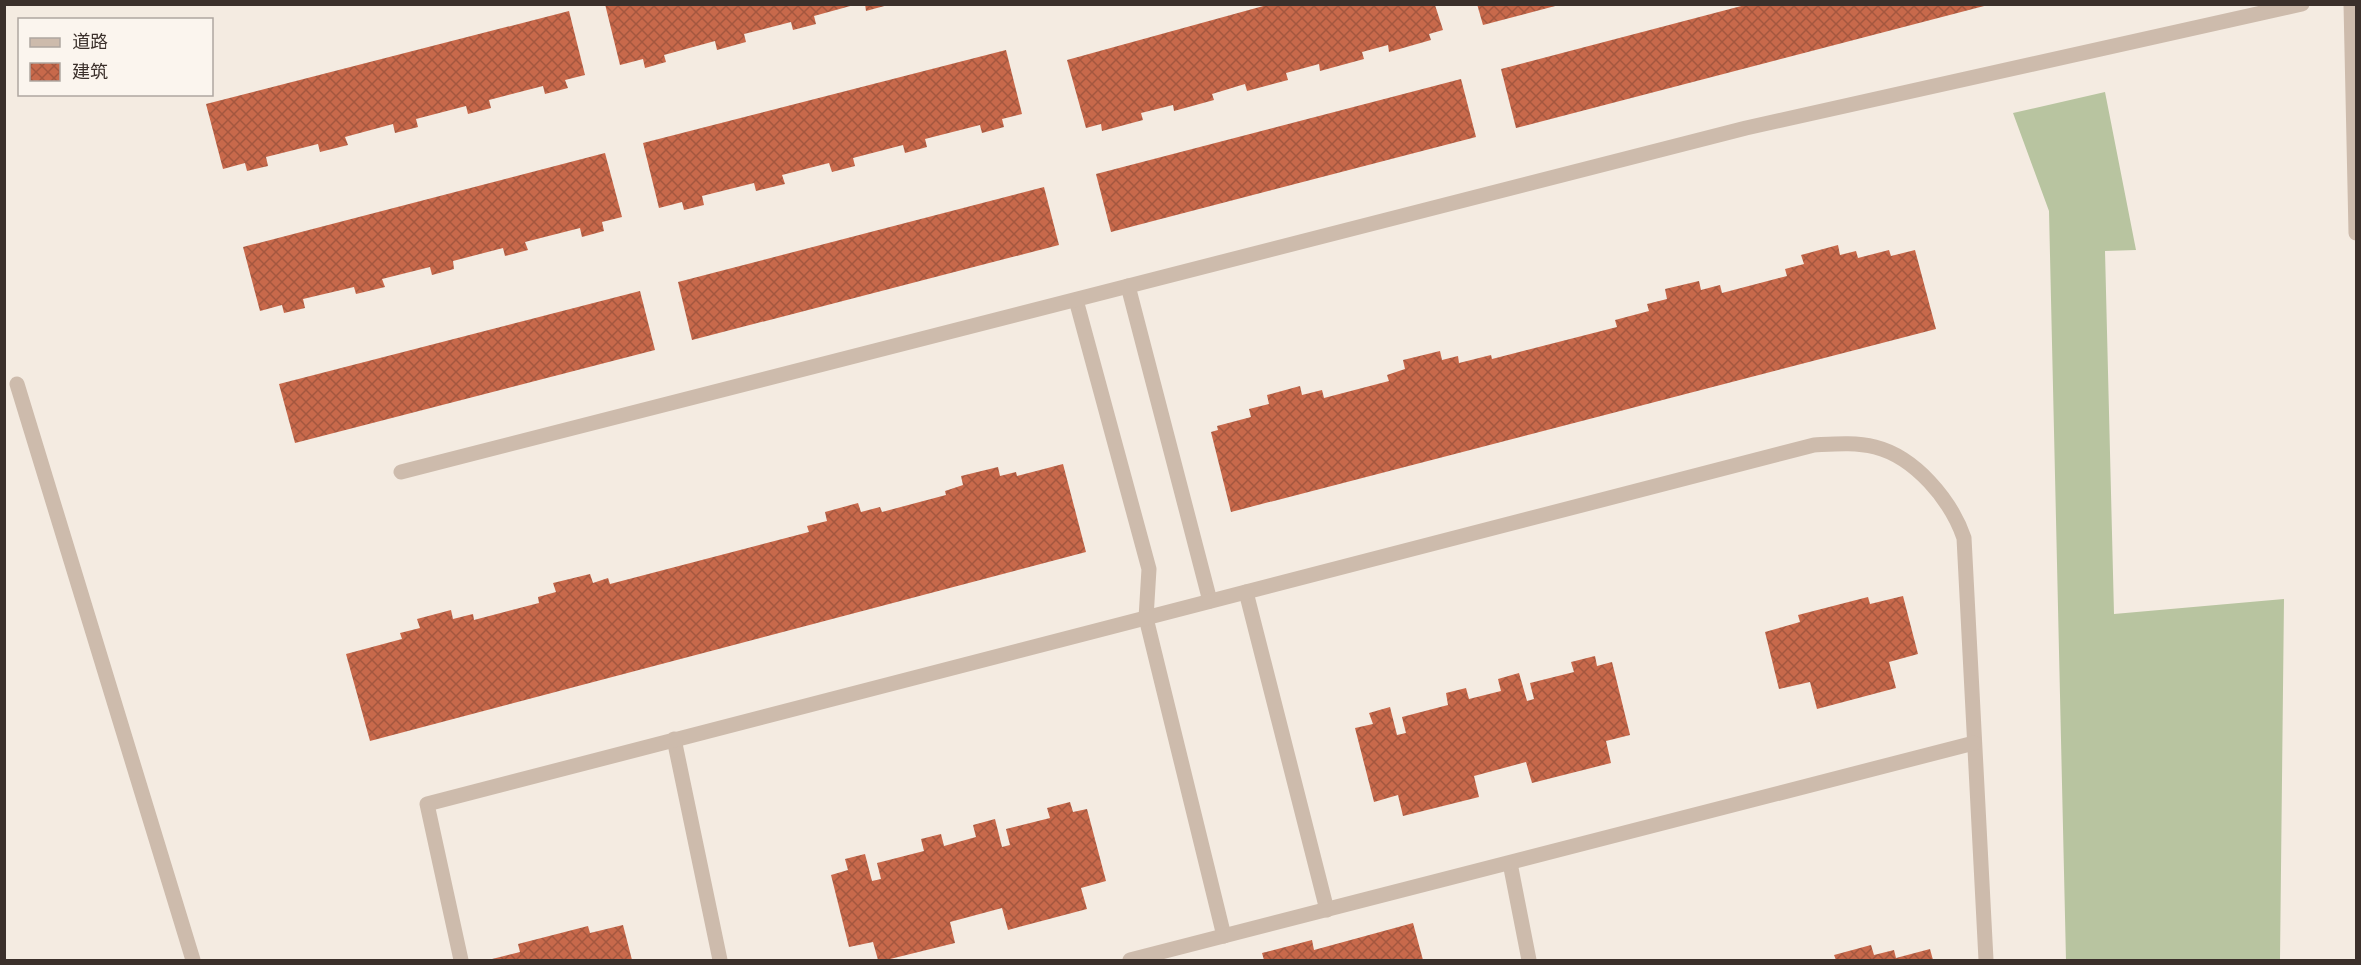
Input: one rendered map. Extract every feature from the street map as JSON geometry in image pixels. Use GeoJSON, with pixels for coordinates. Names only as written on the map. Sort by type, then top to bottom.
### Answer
{"type":"FeatureCollection","features":[{"type":"Feature","properties":{"kind":"street"},"geometry":{"type":"LineString","coordinates":[[401,472],[1746,128],[2302,4]]}},
{"type":"Feature","properties":{"kind":"street"},"geometry":{"type":"LineString","coordinates":[[2351,4],[2356,233]]}},
{"type":"Feature","properties":{"kind":"street"},"geometry":{"type":"LineString","coordinates":[[1128,286],[1210,601]]}},
{"type":"Feature","properties":{"kind":"street"},"geometry":{"type":"LineString","coordinates":[[1076,300],[1149,569],[1146,618],[1224,936]]}},
{"type":"Feature","properties":{"kind":"street"},"geometry":{"type":"LineString","coordinates":[[17,384],[193,960]]}},
{"type":"Feature","properties":{"kind":"street"},"geometry":{"type":"LineString","coordinates":[[461,960],[427,804],[1814,445],[1846,443],[1876,447],[1902,458],[1941,495],[1957,518],[1964,538],[1986,960]]}},
{"type":"Feature","properties":{"kind":"street"},"geometry":{"type":"LineString","coordinates":[[1246,592],[1327,910]]}},
{"type":"Feature","properties":{"kind":"street"},"geometry":{"type":"LineString","coordinates":[[674,739],[720,960]]}},
{"type":"Feature","properties":{"kind":"street"},"geometry":{"type":"LineString","coordinates":[[1130,960],[1974,743]]}},
{"type":"Feature","properties":{"kind":"street"},"geometry":{"type":"LineString","coordinates":[[1510,863],[1529,960]]}},
{"type":"Feature","properties":{"kind":"green space"},"geometry":{"type":"Polygon","coordinates":[[[2105,92],[2136,250],[2105,251],[2114,614],[2284,599],[2280,960],[2066,960],[2049,211],[2013,113],[2105,92]]]}},
{"type":"Feature","properties":{"kind":"building"},"geometry":{"type":"Polygon","coordinates":[[[605,4],[854,5],[814,16],[816,24],[793,30],[791,22],[744,34],[746,42],[717,50],[715,41],[664,55],[666,62],[645,68],[643,59],[620,65],[605,4]]]}},
{"type":"Feature","properties":{"kind":"building"},"geometry":{"type":"Polygon","coordinates":[[[865,4],[888,4],[888,5],[866,11],[865,4]]]}},
{"type":"Feature","properties":{"kind":"building"},"geometry":{"type":"Polygon","coordinates":[[[1477,4],[1559,4],[1559,5],[1483,25],[1477,4]]]}},
{"type":"Feature","properties":{"kind":"building"},"geometry":{"type":"Polygon","coordinates":[[[1749,4],[1988,5],[1516,128],[1501,69],[1749,4]]]}},
{"type":"Feature","properties":{"kind":"building"},"geometry":{"type":"Polygon","coordinates":[[[1267,5],[1435,5],[1443,30],[1429,34],[1431,40],[1389,52],[1388,45],[1362,52],[1364,59],[1320,71],[1319,64],[1286,73],[1288,80],[1247,91],[1245,84],[1212,94],[1214,100],[1174,111],[1173,105],[1141,113],[1143,120],[1102,131],[1101,124],[1086,128],[1067,60],[1267,5]]]}},
{"type":"Feature","properties":{"kind":"building"},"geometry":{"type":"Polygon","coordinates":[[[569,11],[585,75],[565,80],[568,88],[545,94],[543,86],[489,100],[491,108],[468,114],[466,106],[416,119],[418,127],[395,133],[393,124],[345,137],[348,145],[320,152],[318,144],[266,157],[268,166],[247,171],[245,163],[223,169],[206,104],[569,11]]]}},
{"type":"Feature","properties":{"kind":"building"},"geometry":{"type":"Polygon","coordinates":[[[1006,50],[1022,114],[1002,119],[1004,127],[982,133],[980,125],[925,139],[927,147],[905,153],[903,145],[853,158],[855,166],[832,172],[829,163],[782,175],[785,184],[756,191],[754,183],[702,196],[704,205],[684,210],[682,202],[659,208],[643,143],[1006,50]]]}},
{"type":"Feature","properties":{"kind":"building"},"geometry":{"type":"Polygon","coordinates":[[[1461,79],[1476,137],[1111,232],[1096,174],[1461,79]]]}},
{"type":"Feature","properties":{"kind":"building"},"geometry":{"type":"Polygon","coordinates":[[[605,153],[622,217],[602,222],[604,231],[582,237],[580,228],[525,242],[528,250],[505,256],[503,248],[453,261],[454,269],[432,275],[430,267],[382,279],[385,287],[356,294],[354,287],[303,299],[305,308],[284,313],[282,305],[260,311],[243,247],[605,153]]]}},
{"type":"Feature","properties":{"kind":"building"},"geometry":{"type":"Polygon","coordinates":[[[1044,187],[1059,245],[692,340],[678,282],[1044,187]]]}},
{"type":"Feature","properties":{"kind":"building"},"geometry":{"type":"Polygon","coordinates":[[[1838,245],[1840,255],[1856,251],[1858,258],[1889,250],[1891,256],[1915,250],[1936,329],[1231,512],[1211,432],[1218,430],[1217,426],[1251,417],[1249,409],[1269,404],[1267,395],[1300,386],[1302,395],[1322,390],[1324,398],[1389,381],[1387,375],[1405,369],[1403,360],[1440,351],[1442,360],[1458,356],[1459,363],[1491,355],[1492,359],[1617,327],[1615,320],[1649,311],[1647,304],[1667,299],[1665,289],[1699,281],[1701,290],[1720,285],[1722,293],[1787,276],[1785,269],[1804,264],[1801,255],[1838,245]]]}},
{"type":"Feature","properties":{"kind":"building"},"geometry":{"type":"Polygon","coordinates":[[[640,291],[655,350],[295,443],[279,384],[640,291]]]}},
{"type":"Feature","properties":{"kind":"building"},"geometry":{"type":"Polygon","coordinates":[[[1063,464],[1086,552],[370,741],[346,654],[402,639],[400,633],[420,628],[417,619],[451,610],[453,619],[473,614],[474,620],[539,603],[538,597],[556,592],[553,583],[590,574],[593,583],[608,578],[610,584],[809,532],[807,526],[827,521],[825,512],[858,503],[861,512],[880,507],[882,512],[946,495],[945,491],[963,485],[961,476],[998,467],[1000,476],[1016,472],[1017,476],[1063,464]]]}},
{"type":"Feature","properties":{"kind":"building"},"geometry":{"type":"Polygon","coordinates":[[[1903,596],[1918,654],[1889,662],[1896,688],[1817,709],[1810,682],[1779,689],[1765,632],[1800,622],[1798,615],[1868,597],[1870,604],[1903,596]]]}},
{"type":"Feature","properties":{"kind":"building"},"geometry":{"type":"Polygon","coordinates":[[[1595,656],[1597,666],[1612,662],[1630,735],[1606,741],[1611,763],[1532,783],[1526,762],[1474,776],[1479,797],[1403,816],[1398,795],[1374,802],[1355,728],[1373,724],[1369,713],[1390,707],[1397,735],[1406,733],[1402,717],[1448,705],[1446,693],[1466,688],[1469,699],[1501,691],[1498,679],[1519,673],[1527,701],[1534,699],[1530,683],[1574,672],[1571,662],[1595,656]]]}},
{"type":"Feature","properties":{"kind":"building"},"geometry":{"type":"Polygon","coordinates":[[[1070,802],[1073,812],[1087,809],[1106,881],[1081,888],[1087,909],[1008,930],[1002,908],[950,922],[955,943],[886,960],[878,960],[873,942],[849,947],[831,875],[848,870],[845,859],[865,854],[872,881],[881,879],[877,863],[924,851],[921,839],[941,834],[944,846],[976,837],[973,825],[995,819],[1002,847],[1010,845],[1006,829],[1050,818],[1047,808],[1070,802]]]}},
{"type":"Feature","properties":{"kind":"building"},"geometry":{"type":"Polygon","coordinates":[[[1413,923],[1423,960],[1264,960],[1262,953],[1312,940],[1314,950],[1413,923]]]}},
{"type":"Feature","properties":{"kind":"building"},"geometry":{"type":"Polygon","coordinates":[[[623,925],[632,960],[488,960],[520,952],[518,944],[588,926],[590,933],[623,925]]]}},
{"type":"Feature","properties":{"kind":"building"},"geometry":{"type":"Polygon","coordinates":[[[1871,945],[1874,955],[1894,950],[1896,958],[1930,949],[1933,960],[1836,960],[1834,955],[1871,945]]]}}]}
